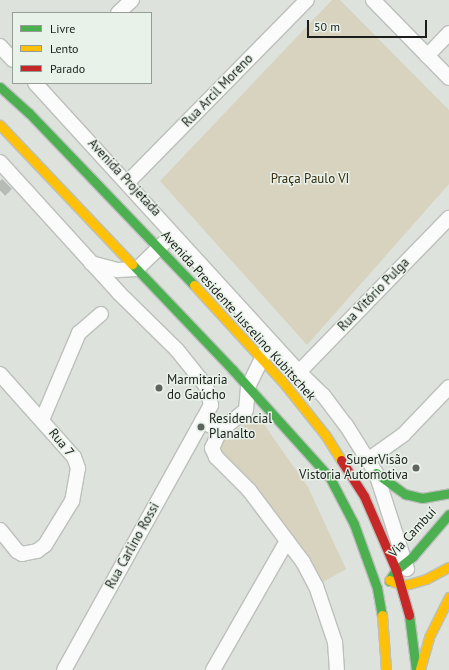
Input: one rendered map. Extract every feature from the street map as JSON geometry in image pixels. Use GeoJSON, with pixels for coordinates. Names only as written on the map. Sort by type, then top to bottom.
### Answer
{"type":"FeatureCollection","features":[{"type":"Feature","properties":{"kind":"main road","name":"Avenida Presidente Juscelino Kubitschek"},"geometry":{"type":"LineString","coordinates":[[0,88],[29,113],[160,248],[301,405],[348,467],[401,566]]}},
{"type":"Feature","properties":{"kind":"main road"},"geometry":{"type":"LineString","coordinates":[[0,125],[248,387],[330,478],[354,524],[370,566],[382,610],[386,670]]}},
{"type":"Feature","properties":{"kind":"main road"},"geometry":{"type":"LineString","coordinates":[[376,473],[405,494],[422,498],[449,493]]}},
{"type":"Feature","properties":{"kind":"main road","name":"Via Cambuí"},"geometry":{"type":"LineString","coordinates":[[382,610],[390,580],[449,514]]}},
{"type":"Feature","properties":{"kind":"main road"},"geometry":{"type":"LineString","coordinates":[[370,566],[390,580],[406,585],[426,580],[449,567]]}},
{"type":"Feature","properties":{"kind":"main road"},"geometry":{"type":"LineString","coordinates":[[420,670],[429,637],[449,597]]}},
{"type":"Feature","properties":{"kind":"main road"},"geometry":{"type":"LineString","coordinates":[[410,618],[416,670]]}},
{"type":"Feature","properties":{"kind":"street"},"geometry":{"type":"LineString","coordinates":[[119,12],[132,0]]}},
{"type":"Feature","properties":{"kind":"street","name":"Rua Arcil Moreno"},"geometry":{"type":"LineString","coordinates":[[128,182],[307,0]]}},
{"type":"Feature","properties":{"kind":"street"},"geometry":{"type":"LineString","coordinates":[[373,0],[449,78]]}},
{"type":"Feature","properties":{"kind":"street"},"geometry":{"type":"LineString","coordinates":[[427,56],[449,33]]}},
{"type":"Feature","properties":{"kind":"street"},"geometry":{"type":"LineString","coordinates":[[0,46],[12,59]]}},
{"type":"Feature","properties":{"kind":"street","name":"Avenida Projetada"},"geometry":{"type":"LineString","coordinates":[[40,85],[269,340],[323,395],[369,459],[376,473],[406,585],[410,618]]}},
{"type":"Feature","properties":{"kind":"street","name":"Rua Carlino Rossi"},"geometry":{"type":"LineString","coordinates":[[0,162],[10,180],[177,350],[206,386],[212,405],[64,670]]}},
{"type":"Feature","properties":{"kind":"street","name":"Rua Vitório Pulga"},"geometry":{"type":"LineString","coordinates":[[299,372],[449,218]]}},
{"type":"Feature","properties":{"kind":"street"},"geometry":{"type":"LineString","coordinates":[[91,263],[118,270],[137,269],[160,248],[173,232]]}},
{"type":"Feature","properties":{"kind":"street"},"geometry":{"type":"LineString","coordinates":[[42,420],[79,333],[101,314]]}},
{"type":"Feature","properties":{"kind":"street"},"geometry":{"type":"LineString","coordinates":[[269,340],[262,360],[248,387],[246,410],[220,431],[212,448],[216,457],[249,490],[302,562],[324,604],[335,642],[337,670]]}},
{"type":"Feature","properties":{"kind":"street","name":"Rua 7"},"geometry":{"type":"LineString","coordinates":[[0,374],[74,457],[78,468],[72,501],[54,534],[37,551],[22,554],[12,545],[0,530]]}},
{"type":"Feature","properties":{"kind":"street"},"geometry":{"type":"LineString","coordinates":[[369,459],[403,435],[449,387]]}},
{"type":"Feature","properties":{"kind":"street"},"geometry":{"type":"LineString","coordinates":[[202,421],[220,431]]}},
{"type":"Feature","properties":{"kind":"street"},"geometry":{"type":"LineString","coordinates":[[213,670],[287,541]]}},
{"type":"Feature","properties":{"kind":"green space","name":"Praça Paulo VI"},"geometry":{"type":"Polygon","coordinates":[[[332,0],[340,0],[449,110],[449,184],[307,345],[160,181],[332,0]]]}},
{"type":"Feature","properties":{"kind":"green space"},"geometry":{"type":"Polygon","coordinates":[[[258,416],[308,487],[346,569],[316,586],[216,457],[220,431],[227,435],[258,416]]]}},
{"type":"Feature","properties":{"kind":"tunnel"},"geometry":{"type":"LineString","coordinates":[[0,191],[7,184]]}},
{"type":"Feature","properties":{"kind":"traffic: fast"},"geometry":{"type":"LineString","coordinates":[[0,87],[29,113],[194,285]]}},
{"type":"Feature","properties":{"kind":"traffic: fast"},"geometry":{"type":"LineString","coordinates":[[132,264],[232,369],[330,478],[354,524],[377,588],[382,615]]}},
{"type":"Feature","properties":{"kind":"traffic: fast"},"geometry":{"type":"LineString","coordinates":[[376,473],[405,494],[422,498],[449,493]]}},
{"type":"Feature","properties":{"kind":"traffic: fast"},"geometry":{"type":"LineString","coordinates":[[389,581],[396,570],[413,556],[449,514]]}},
{"type":"Feature","properties":{"kind":"traffic: fast"},"geometry":{"type":"LineString","coordinates":[[409,615],[416,670]]}},
{"type":"Feature","properties":{"kind":"traffic: slow"},"geometry":{"type":"LineString","coordinates":[[0,125],[132,264]]}},
{"type":"Feature","properties":{"kind":"traffic: slow"},"geometry":{"type":"LineString","coordinates":[[194,285],[282,381],[326,436],[341,460]]}},
{"type":"Feature","properties":{"kind":"traffic: slow"},"geometry":{"type":"LineString","coordinates":[[389,580],[402,585],[409,584],[426,579],[449,567]]}},
{"type":"Feature","properties":{"kind":"traffic: slow"},"geometry":{"type":"LineString","coordinates":[[420,669],[429,637],[449,597]]}},
{"type":"Feature","properties":{"kind":"traffic: slow"},"geometry":{"type":"LineString","coordinates":[[382,615],[386,670]]}},
{"type":"Feature","properties":{"kind":"traffic: jam"},"geometry":{"type":"LineString","coordinates":[[341,460],[364,496],[396,570],[409,615]]}},
{"type":"Feature","properties":{"kind":"place","name":"Marmitaria do Gaúcho"},"geometry":{"type":"Point","coordinates":[159,388]}},
{"type":"Feature","properties":{"kind":"place","name":"Residencial Planalto"},"geometry":{"type":"Point","coordinates":[201,427]}},
{"type":"Feature","properties":{"kind":"place","name":"SuperVisão Vistoria Automotiva"},"geometry":{"type":"Point","coordinates":[416,468]}}]}
